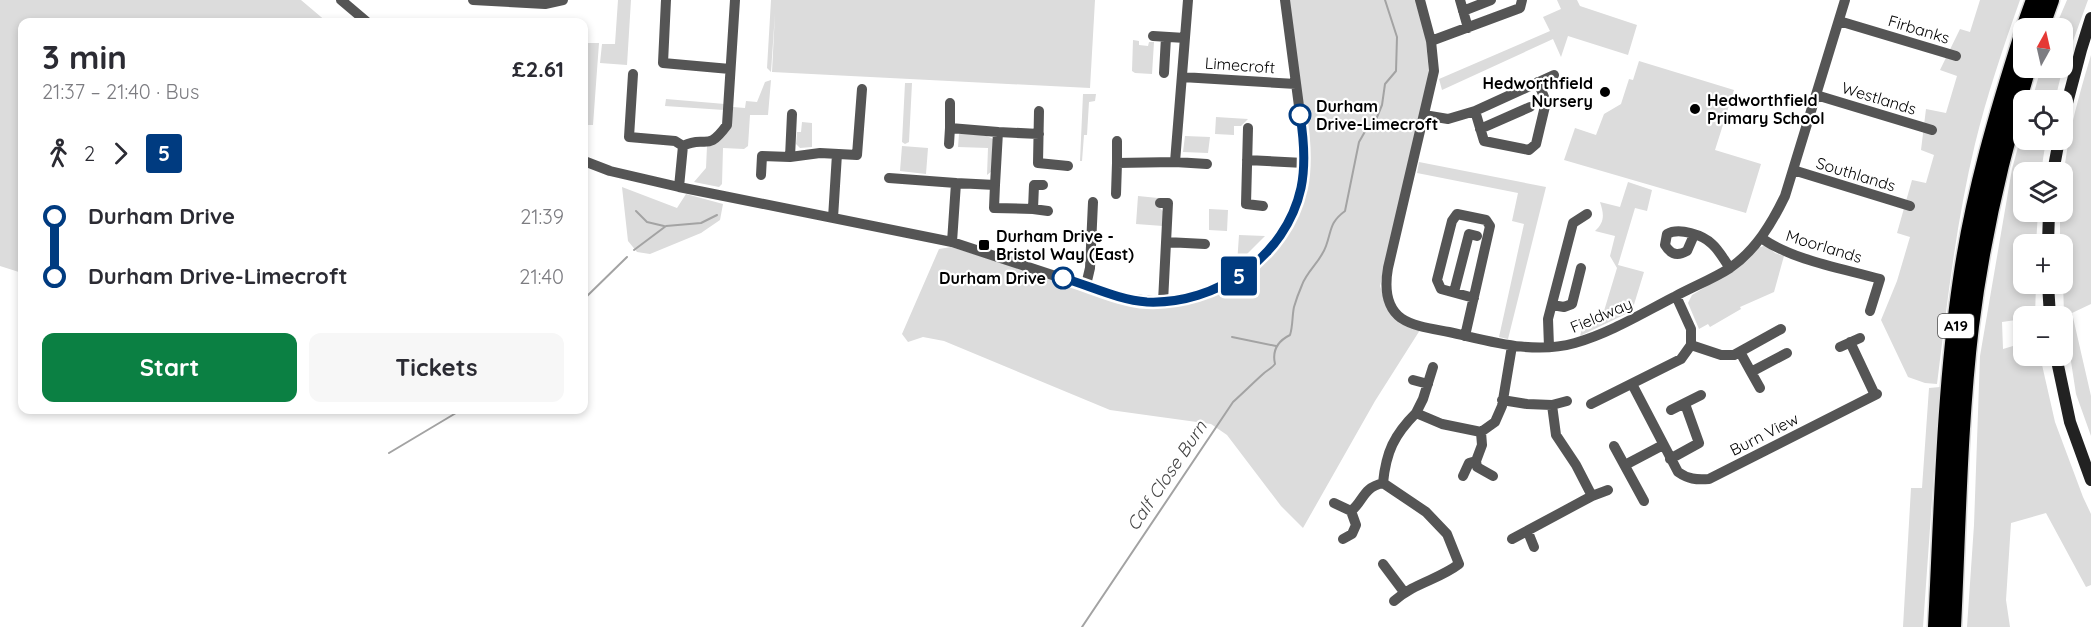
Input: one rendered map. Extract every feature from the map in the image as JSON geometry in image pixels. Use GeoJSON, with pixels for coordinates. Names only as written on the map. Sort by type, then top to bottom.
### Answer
{"type":"FeatureCollection","features":[{"type":"Feature","properties":{"kind":"highway","name":"A19"},"geometry":{"type":"LineString","coordinates":[[2028,18],[2035,0]]}},
{"type":"Feature","properties":{"kind":"highway"},"geometry":{"type":"LineString","coordinates":[[2044,18],[2050,0]]}},
{"type":"Feature","properties":{"kind":"highway","name":"A19"},"geometry":{"type":"LineString","coordinates":[[1936,627],[1951,363],[1962,279],[1981,180],[2013,65]]}},
{"type":"Feature","properties":{"kind":"highway","name":"A19"},"geometry":{"type":"LineString","coordinates":[[1952,627],[1960,437],[1970,327],[1993,192],[2024,78]]}},
{"type":"Feature","properties":{"kind":"street"},"geometry":{"type":"LineString","coordinates":[[341,0],[356,4],[365,18]]}},
{"type":"Feature","properties":{"kind":"street"},"geometry":{"type":"LineString","coordinates":[[473,0],[545,4],[563,0]]}},
{"type":"Feature","properties":{"kind":"street"},"geometry":{"type":"LineString","coordinates":[[666,0],[663,63],[730,69]]}},
{"type":"Feature","properties":{"kind":"street"},"geometry":{"type":"LineString","coordinates":[[683,146],[691,142],[707,143],[716,140],[727,125],[735,0]]}},
{"type":"Feature","properties":{"kind":"street","name":"Limecroft"},"geometry":{"type":"LineString","coordinates":[[1175,162],[1188,0]]}},
{"type":"Feature","properties":{"kind":"street"},"geometry":{"type":"LineString","coordinates":[[588,163],[610,171],[680,187],[952,242],[1122,298],[1163,302],[1188,298],[1228,284],[1262,257],[1285,228],[1296,205],[1301,187],[1304,144],[1285,0]]}},
{"type":"Feature","properties":{"kind":"street","name":"Fieldway"},"geometry":{"type":"LineString","coordinates":[[1420,0],[1431,41],[1434,71],[1388,268],[1385,288],[1391,305],[1401,317],[1420,326],[1512,346],[1549,347],[1573,344],[1606,332],[1730,268],[1761,238],[1772,224],[1785,196],[1845,0]]}},
{"type":"Feature","properties":{"kind":"street"},"geometry":{"type":"LineString","coordinates":[[1460,0],[1468,28]]}},
{"type":"Feature","properties":{"kind":"street"},"geometry":{"type":"LineString","coordinates":[[1463,11],[1491,0]]}},
{"type":"Feature","properties":{"kind":"street"},"geometry":{"type":"LineString","coordinates":[[1431,41],[1520,8],[1522,0]]}},
{"type":"Feature","properties":{"kind":"street"},"geometry":{"type":"LineString","coordinates":[[2070,90],[2091,18]]}},
{"type":"Feature","properties":{"kind":"street","name":"Firbanks"},"geometry":{"type":"LineString","coordinates":[[1839,21],[1956,55]]}},
{"type":"Feature","properties":{"kind":"street"},"geometry":{"type":"LineString","coordinates":[[1153,36],[1185,38]]}},
{"type":"Feature","properties":{"kind":"street"},"geometry":{"type":"LineString","coordinates":[[1164,74],[1166,37]]}},
{"type":"Feature","properties":{"kind":"street"},"geometry":{"type":"LineString","coordinates":[[633,74],[629,137],[675,141],[683,146]]}},
{"type":"Feature","properties":{"kind":"street"},"geometry":{"type":"LineString","coordinates":[[1424,115],[1448,119],[1475,111],[1554,75]]}},
{"type":"Feature","properties":{"kind":"street","name":"Limecroft"},"geometry":{"type":"LineString","coordinates":[[1182,76],[1296,84]]}},
{"type":"Feature","properties":{"kind":"street"},"geometry":{"type":"LineString","coordinates":[[1475,111],[1484,141],[1529,150],[1536,144],[1546,102],[1538,82]]}},
{"type":"Feature","properties":{"kind":"street"},"geometry":{"type":"LineString","coordinates":[[761,175],[762,156],[790,157],[820,153],[857,155],[862,89]]}},
{"type":"Feature","properties":{"kind":"street","name":"Westlands"},"geometry":{"type":"LineString","coordinates":[[1816,95],[1932,130]]}},
{"type":"Feature","properties":{"kind":"street"},"geometry":{"type":"LineString","coordinates":[[949,144],[950,103]]}},
{"type":"Feature","properties":{"kind":"street"},"geometry":{"type":"LineString","coordinates":[[1480,129],[1530,107]]}},
{"type":"Feature","properties":{"kind":"street"},"geometry":{"type":"LineString","coordinates":[[1039,111],[1038,163],[1068,166]]}},
{"type":"Feature","properties":{"kind":"street"},"geometry":{"type":"LineString","coordinates":[[790,157],[792,114]]}},
{"type":"Feature","properties":{"kind":"street"},"geometry":{"type":"LineString","coordinates":[[950,128],[1039,134]]}},
{"type":"Feature","properties":{"kind":"street"},"geometry":{"type":"LineString","coordinates":[[1248,128],[1247,160],[1241,204],[1263,206]]}},
{"type":"Feature","properties":{"kind":"street"},"geometry":{"type":"LineString","coordinates":[[998,132],[993,208],[1048,210]]}},
{"type":"Feature","properties":{"kind":"street"},"geometry":{"type":"LineString","coordinates":[[1116,194],[1118,141]]}},
{"type":"Feature","properties":{"kind":"street"},"geometry":{"type":"LineString","coordinates":[[680,187],[683,146]]}},
{"type":"Feature","properties":{"kind":"street"},"geometry":{"type":"LineString","coordinates":[[832,218],[837,154]]}},
{"type":"Feature","properties":{"kind":"street"},"geometry":{"type":"LineString","coordinates":[[1247,160],[1304,163]]}},
{"type":"Feature","properties":{"kind":"street"},"geometry":{"type":"LineString","coordinates":[[1117,163],[1207,164]]}},
{"type":"Feature","properties":{"kind":"street","name":"Southlands"},"geometry":{"type":"LineString","coordinates":[[1793,170],[1910,206]]}},
{"type":"Feature","properties":{"kind":"street"},"geometry":{"type":"LineString","coordinates":[[889,178],[911,183],[995,185]]}},
{"type":"Feature","properties":{"kind":"street"},"geometry":{"type":"LineString","coordinates":[[952,242],[956,183]]}},
{"type":"Feature","properties":{"kind":"street"},"geometry":{"type":"LineString","coordinates":[[1033,209],[1035,185],[1043,185]]}},
{"type":"Feature","properties":{"kind":"street"},"geometry":{"type":"LineString","coordinates":[[1086,285],[1090,268],[1093,202]]}},
{"type":"Feature","properties":{"kind":"street"},"geometry":{"type":"LineString","coordinates":[[1160,203],[1168,203],[1163,302]]}},
{"type":"Feature","properties":{"kind":"street"},"geometry":{"type":"LineString","coordinates":[[1465,336],[1474,298],[1490,226],[1486,220],[1457,214],[1452,221],[1437,280],[1441,289],[1474,298]]}},
{"type":"Feature","properties":{"kind":"street"},"geometry":{"type":"LineString","coordinates":[[1549,347],[1547,327],[1573,223],[1587,214]]}},
{"type":"Feature","properties":{"kind":"street"},"geometry":{"type":"LineString","coordinates":[[1454,292],[1469,234],[1478,236]]}},
{"type":"Feature","properties":{"kind":"street"},"geometry":{"type":"LineString","coordinates":[[1694,235],[1705,238],[1713,244],[1730,268]]}},
{"type":"Feature","properties":{"kind":"street","name":"Moorlands"},"geometry":{"type":"LineString","coordinates":[[1761,238],[1776,248],[1794,255],[1892,282]]}},
{"type":"Feature","properties":{"kind":"street"},"geometry":{"type":"LineString","coordinates":[[1166,242],[1205,244]]}},
{"type":"Feature","properties":{"kind":"street"},"geometry":{"type":"LineString","coordinates":[[1552,305],[1564,307],[1572,304],[1581,268]]}},
{"type":"Feature","properties":{"kind":"street","name":"Moorlands"},"geometry":{"type":"LineString","coordinates":[[1870,311],[1880,279]]}},
{"type":"Feature","properties":{"kind":"street"},"geometry":{"type":"LineString","coordinates":[[1592,404],[1681,359],[1691,345],[1691,329],[1676,296]]}},
{"type":"Feature","properties":{"kind":"street"},"geometry":{"type":"LineString","coordinates":[[1691,345],[1720,355],[1734,355],[1782,329]]}},
{"type":"Feature","properties":{"kind":"street","name":"Burn View"},"geometry":{"type":"LineString","coordinates":[[1632,384],[1678,472],[1687,478],[1709,479],[1876,394],[1850,343]]}},
{"type":"Feature","properties":{"kind":"street"},"geometry":{"type":"LineString","coordinates":[[1416,413],[1442,424],[1481,432],[1495,422],[1502,400],[1512,346]]}},
{"type":"Feature","properties":{"kind":"street"},"geometry":{"type":"LineString","coordinates":[[1740,352],[1760,388]]}},
{"type":"Feature","properties":{"kind":"street"},"geometry":{"type":"LineString","coordinates":[[1751,372],[1787,353]]}},
{"type":"Feature","properties":{"kind":"street"},"geometry":{"type":"LineString","coordinates":[[2058,366],[2070,422],[2091,480]]}},
{"type":"Feature","properties":{"kind":"street"},"geometry":{"type":"LineString","coordinates":[[1383,483],[1384,465],[1392,442],[1416,413],[1433,367]]}},
{"type":"Feature","properties":{"kind":"street"},"geometry":{"type":"LineString","coordinates":[[1413,380],[1428,384]]}},
{"type":"Feature","properties":{"kind":"street"},"geometry":{"type":"LineString","coordinates":[[1671,410],[1701,395]]}},
{"type":"Feature","properties":{"kind":"street"},"geometry":{"type":"LineString","coordinates":[[1502,400],[1552,405],[1567,401]]}},
{"type":"Feature","properties":{"kind":"street"},"geometry":{"type":"LineString","coordinates":[[1670,459],[1700,443],[1685,404]]}},
{"type":"Feature","properties":{"kind":"street"},"geometry":{"type":"LineString","coordinates":[[1552,405],[1556,435],[1576,465],[1592,496]]}},
{"type":"Feature","properties":{"kind":"street"},"geometry":{"type":"LineString","coordinates":[[1481,432],[1482,445],[1476,461],[1477,466],[1493,476]]}},
{"type":"Feature","properties":{"kind":"street"},"geometry":{"type":"LineString","coordinates":[[1625,465],[1663,445]]}},
{"type":"Feature","properties":{"kind":"street"},"geometry":{"type":"LineString","coordinates":[[1614,446],[1644,501]]}},
{"type":"Feature","properties":{"kind":"street"},"geometry":{"type":"LineString","coordinates":[[1463,476],[1469,463],[1476,461]]}},
{"type":"Feature","properties":{"kind":"street"},"geometry":{"type":"LineString","coordinates":[[1351,511],[1363,494],[1383,483]]}},
{"type":"Feature","properties":{"kind":"street"},"geometry":{"type":"LineString","coordinates":[[1383,483],[1426,512],[1448,534],[1465,563],[1416,585],[1394,601]]}},
{"type":"Feature","properties":{"kind":"street"},"geometry":{"type":"LineString","coordinates":[[1512,539],[1592,496],[1608,490]]}},
{"type":"Feature","properties":{"kind":"street"},"geometry":{"type":"LineString","coordinates":[[1334,503],[1351,511],[1356,525],[1352,534],[1343,538]]}},
{"type":"Feature","properties":{"kind":"street"},"geometry":{"type":"LineString","coordinates":[[1528,532],[1534,548]]}},
{"type":"Feature","properties":{"kind":"street"},"geometry":{"type":"LineString","coordinates":[[1383,564],[1404,592]]}},
{"type":"Feature","properties":{"kind":"shaded area"},"geometry":{"type":"Polygon","coordinates":[[[0,0],[301,0],[322,18],[18,18],[18,272],[0,266],[0,0]]]}},
{"type":"Feature","properties":{"kind":"shaded area"},"geometry":{"type":"Polygon","coordinates":[[[618,0],[631,0],[627,65],[600,63],[602,44],[615,44],[618,0]]]}},
{"type":"Feature","properties":{"kind":"shaded area"},"geometry":{"type":"Polygon","coordinates":[[[771,0],[1095,0],[1090,88],[772,72],[775,13],[771,72],[767,68],[771,0]]]}},
{"type":"Feature","properties":{"kind":"shaded area"},"geometry":{"type":"Polygon","coordinates":[[[1285,0],[1418,0],[1425,31],[1429,74],[1380,286],[1387,307],[1420,330],[1375,401],[1303,528],[1281,506],[1227,435],[1211,424],[1110,410],[944,341],[923,337],[908,342],[902,334],[939,249],[951,247],[1051,278],[1163,302],[1228,284],[1285,228],[1304,163],[1285,0]]]}},
{"type":"Feature","properties":{"kind":"shaded area"},"geometry":{"type":"Polygon","coordinates":[[[1557,0],[1577,0],[1580,6],[1637,25],[1628,55],[1568,36],[1561,57],[1553,39],[1442,90],[1439,79],[1550,31],[1543,17],[1561,9],[1557,0]]]}},
{"type":"Feature","properties":{"kind":"shaded area"},"geometry":{"type":"Polygon","coordinates":[[[1980,0],[2020,0],[1990,90],[1968,174],[1937,384],[1925,383],[1908,377],[1881,320],[1897,281],[1910,237],[1897,233],[1912,180],[1926,183],[1934,155],[1921,150],[1926,109],[1946,113],[1957,76],[1940,70],[1960,29],[1970,32],[1980,0]]]}},
{"type":"Feature","properties":{"kind":"shaded area"},"geometry":{"type":"Polygon","coordinates":[[[2067,0],[2088,0],[2073,41],[2073,18],[2059,18],[2067,0]]]}},
{"type":"Feature","properties":{"kind":"shaded area"},"geometry":{"type":"Polygon","coordinates":[[[1133,40],[1139,41],[1139,45],[1148,46],[1149,42],[1154,42],[1152,74],[1132,71],[1133,40]]]}},
{"type":"Feature","properties":{"kind":"shaded area"},"geometry":{"type":"Polygon","coordinates":[[[588,43],[599,43],[593,125],[588,125],[588,43]]]}},
{"type":"Feature","properties":{"kind":"shaded area"},"geometry":{"type":"Polygon","coordinates":[[[2091,55],[2091,304],[2073,313],[2073,306],[2064,306],[2063,294],[2073,294],[2073,234],[2060,234],[2060,222],[2073,222],[2073,162],[2065,162],[2067,150],[2073,150],[2073,121],[2091,55]]]}},
{"type":"Feature","properties":{"kind":"shaded area"},"geometry":{"type":"Polygon","coordinates":[[[1639,61],[1734,90],[1715,150],[1761,164],[1746,213],[1564,160],[1575,128],[1596,135],[1604,114],[1621,104],[1629,79],[1633,80],[1639,61]]]}},
{"type":"Feature","properties":{"kind":"shaded area"},"geometry":{"type":"Polygon","coordinates":[[[2038,78],[2060,78],[2057,90],[2035,90],[2038,78]]]}},
{"type":"Feature","properties":{"kind":"shaded area"},"geometry":{"type":"Polygon","coordinates":[[[771,80],[768,115],[750,115],[748,146],[744,149],[723,148],[722,184],[719,187],[694,182],[706,168],[707,146],[724,137],[730,127],[733,107],[745,108],[746,101],[757,102],[765,82],[771,80]]]}},
{"type":"Feature","properties":{"kind":"shaded area"},"geometry":{"type":"Polygon","coordinates":[[[905,83],[912,83],[909,142],[905,144],[902,142],[905,83]]]}},
{"type":"Feature","properties":{"kind":"shaded area"},"geometry":{"type":"Polygon","coordinates":[[[1083,94],[1096,94],[1095,101],[1089,102],[1087,135],[1084,135],[1082,161],[1080,161],[1083,94]]]}},
{"type":"Feature","properties":{"kind":"shaded area"},"geometry":{"type":"Polygon","coordinates":[[[666,99],[725,104],[724,110],[665,106],[666,99]]]}},
{"type":"Feature","properties":{"kind":"shaded area"},"geometry":{"type":"Polygon","coordinates":[[[1216,117],[1248,119],[1241,126],[1234,126],[1234,135],[1215,134],[1216,117]]]}},
{"type":"Feature","properties":{"kind":"shaded area"},"geometry":{"type":"Polygon","coordinates":[[[802,122],[812,123],[812,147],[800,148],[796,144],[797,132],[801,132],[802,122]]]}},
{"type":"Feature","properties":{"kind":"shaded area"},"geometry":{"type":"Polygon","coordinates":[[[959,134],[981,135],[993,139],[992,171],[987,175],[988,148],[958,147],[959,134]]]}},
{"type":"Feature","properties":{"kind":"shaded area"},"geometry":{"type":"Polygon","coordinates":[[[1185,136],[1210,137],[1208,153],[1183,152],[1185,136]]]}},
{"type":"Feature","properties":{"kind":"shaded area"},"geometry":{"type":"Polygon","coordinates":[[[902,146],[928,148],[926,174],[900,171],[902,146]]]}},
{"type":"Feature","properties":{"kind":"shaded area"},"geometry":{"type":"Polygon","coordinates":[[[2017,150],[2044,150],[2043,162],[2014,162],[2017,150]]]}},
{"type":"Feature","properties":{"kind":"shaded area"},"geometry":{"type":"Polygon","coordinates":[[[1419,162],[1546,187],[1508,339],[1499,337],[1524,224],[1512,221],[1518,193],[1417,173],[1419,162]]]}},
{"type":"Feature","properties":{"kind":"shaded area"},"geometry":{"type":"Polygon","coordinates":[[[2013,165],[2013,222],[2037,222],[2037,234],[2013,234],[2013,294],[2036,294],[2035,306],[2013,306],[2013,320],[2002,322],[2003,349],[2013,346],[2013,366],[2042,366],[2055,422],[2091,514],[2091,585],[2086,587],[2046,513],[2011,523],[2006,600],[2010,627],[1967,627],[1974,525],[1980,356],[2013,165]]]}},
{"type":"Feature","properties":{"kind":"shaded area"},"geometry":{"type":"Polygon","coordinates":[[[1628,182],[1652,190],[1647,211],[1635,208],[1618,265],[1644,272],[1632,311],[1580,336],[1585,318],[1601,321],[1617,268],[1610,256],[1615,236],[1595,231],[1603,218],[1600,202],[1620,207],[1628,182]]]}},
{"type":"Feature","properties":{"kind":"shaded area"},"geometry":{"type":"Polygon","coordinates":[[[622,187],[677,208],[686,194],[723,204],[720,220],[701,233],[650,254],[637,252],[628,241],[622,187]]]}},
{"type":"Feature","properties":{"kind":"shaded area"},"geometry":{"type":"Polygon","coordinates":[[[1138,196],[1158,198],[1158,206],[1164,212],[1163,226],[1136,224],[1138,196]]]}},
{"type":"Feature","properties":{"kind":"shaded area"},"geometry":{"type":"Polygon","coordinates":[[[1209,209],[1228,210],[1227,231],[1209,230],[1209,209]]]}},
{"type":"Feature","properties":{"kind":"shaded area"},"geometry":{"type":"Polygon","coordinates":[[[1239,235],[1265,236],[1237,264],[1239,235]]]}},
{"type":"Feature","properties":{"kind":"shaded area"},"geometry":{"type":"Polygon","coordinates":[[[1766,245],[1775,253],[1784,256],[1774,292],[1740,307],[1741,309],[1710,327],[1708,324],[1699,329],[1688,303],[1692,295],[1732,271],[1758,248],[1766,245]]]}},
{"type":"Feature","properties":{"kind":"shaded area"},"geometry":{"type":"Polygon","coordinates":[[[2073,317],[2091,396],[2091,436],[2076,394],[2072,366],[2073,317]]]}},
{"type":"Feature","properties":{"kind":"shaded area"},"geometry":{"type":"Polygon","coordinates":[[[1940,387],[1923,627],[1903,627],[1911,488],[1922,488],[1929,388],[1940,387]]]}},
{"type":"Feature","properties":{"kind":"waterway","name":"Calf Close Burn"},"geometry":{"type":"LineString","coordinates":[[1082,627],[1233,402],[1275,364],[1274,355],[1277,347],[1290,335],[1294,307],[1302,285],[1324,251],[1334,223],[1345,211],[1359,142],[1367,128],[1375,122],[1382,105],[1385,84],[1396,71],[1397,37],[1385,0]]}},
{"type":"Feature","properties":{"kind":"waterway"},"geometry":{"type":"LineString","coordinates":[[636,211],[647,222],[664,226]]}},
{"type":"Feature","properties":{"kind":"waterway"},"geometry":{"type":"LineString","coordinates":[[634,250],[666,226],[701,223],[717,215]]}},
{"type":"Feature","properties":{"kind":"waterway"},"geometry":{"type":"LineString","coordinates":[[588,295],[627,257]]}},
{"type":"Feature","properties":{"kind":"waterway","name":"Calf Close Burn"},"geometry":{"type":"LineString","coordinates":[[1232,337],[1276,346]]}},
{"type":"Feature","properties":{"kind":"waterway"},"geometry":{"type":"LineString","coordinates":[[389,453],[454,414]]}},
{"type":"Feature","properties":{"kind":"bus line","name":"5"},"geometry":{"type":"LineString","coordinates":[[1063,278],[1122,298],[1163,302],[1208,292],[1228,284],[1246,272],[1262,257],[1285,228],[1296,205],[1304,163],[1300,115]]}},
{"type":"Feature","properties":{"kind":"place","name":"Hedworthfield Nursery"},"geometry":{"type":"Point","coordinates":[1605,92]}},
{"type":"Feature","properties":{"kind":"place","name":"Hedworthfield Primary School"},"geometry":{"type":"Point","coordinates":[1695,109]}},
{"type":"Feature","properties":{"kind":"place","name":"Durham Drive-Limecroft"},"geometry":{"type":"Point","coordinates":[1300,115]}},
{"type":"Feature","properties":{"kind":"place","name":"Durham Drive - Bristol Way (East)"},"geometry":{"type":"Point","coordinates":[984,245]}},
{"type":"Feature","properties":{"kind":"place","name":"Durham Drive"},"geometry":{"type":"Point","coordinates":[1063,278]}}]}
